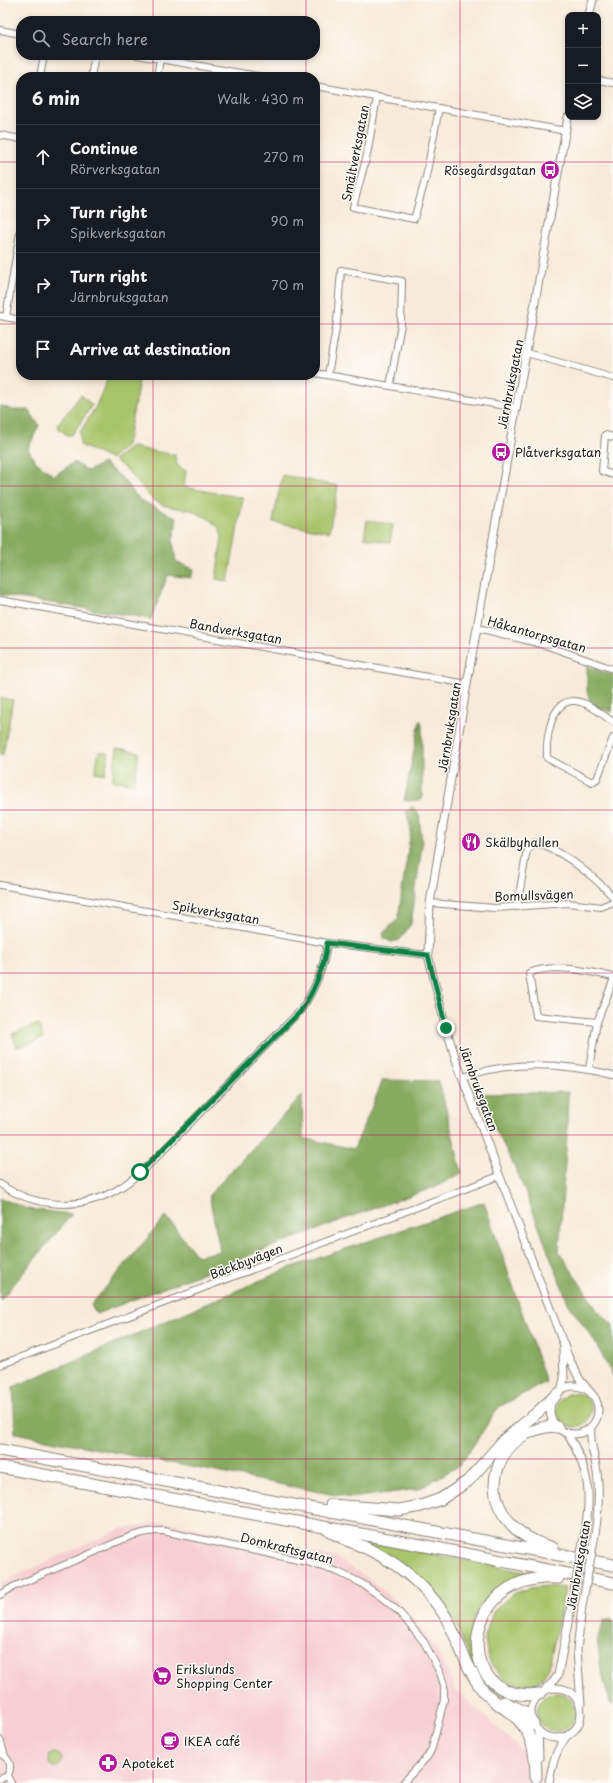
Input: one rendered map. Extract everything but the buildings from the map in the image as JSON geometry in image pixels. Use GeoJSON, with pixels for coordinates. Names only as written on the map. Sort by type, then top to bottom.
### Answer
{"type":"FeatureCollection","features":[{"type":"Feature","properties":{"kind":"highway"},"geometry":{"type":"LineString","coordinates":[[310,1508],[321,1504],[399,1510],[421,1506],[441,1499],[468,1481],[504,1440],[538,1412],[558,1393]]}},
{"type":"Feature","properties":{"kind":"highway"},"geometry":{"type":"LineString","coordinates":[[557,1427],[550,1426],[532,1431],[514,1442],[501,1459],[495,1479],[495,1489],[501,1509],[513,1526],[530,1539],[561,1550],[569,1556]]}},
{"type":"Feature","properties":{"kind":"highway"},"geometry":{"type":"LineString","coordinates":[[0,1450],[613,1565]]}},
{"type":"Feature","properties":{"kind":"highway"},"geometry":{"type":"LineString","coordinates":[[0,1467],[325,1527],[608,1583]]}},
{"type":"Feature","properties":{"kind":"highway"},"geometry":{"type":"LineString","coordinates":[[325,1527],[339,1537],[369,1549],[388,1560],[422,1587],[448,1621],[472,1671],[484,1691],[513,1714],[528,1732],[534,1754],[535,1780]]}},
{"type":"Feature","properties":{"kind":"highway"},"geometry":{"type":"LineString","coordinates":[[542,1692],[522,1695],[511,1692],[502,1688],[487,1674],[478,1655],[477,1645],[478,1629],[484,1614],[501,1594],[524,1582],[550,1578],[577,1580],[596,1585],[608,1583]]}},
{"type":"Feature","properties":{"kind":"highway"},"geometry":{"type":"LineString","coordinates":[[472,1671],[486,1689],[499,1699],[523,1711],[536,1727]]}},
{"type":"Feature","properties":{"kind":"street"},"geometry":{"type":"LineString","coordinates":[[590,12],[593,0]]}},
{"type":"Feature","properties":{"kind":"street"},"geometry":{"type":"LineString","coordinates":[[0,30],[16,33]]}},
{"type":"Feature","properties":{"kind":"street"},"geometry":{"type":"LineString","coordinates":[[41,72],[43,60]]}},
{"type":"Feature","properties":{"kind":"street"},"geometry":{"type":"LineString","coordinates":[[92,72],[94,60]]}},
{"type":"Feature","properties":{"kind":"street"},"geometry":{"type":"LineString","coordinates":[[158,72],[160,60]]}},
{"type":"Feature","properties":{"kind":"street"},"geometry":{"type":"LineString","coordinates":[[165,60],[230,72]]}},
{"type":"Feature","properties":{"kind":"street"},"geometry":{"type":"LineString","coordinates":[[601,81],[613,83]]}},
{"type":"Feature","properties":{"kind":"street","name":"Smältverksgatan"},"geometry":{"type":"LineString","coordinates":[[320,87],[566,131]]}},
{"type":"Feature","properties":{"kind":"street","name":"Smältverksgatan"},"geometry":{"type":"LineString","coordinates":[[377,97],[367,155],[353,207],[414,218],[426,177],[439,108]]}},
{"type":"Feature","properties":{"kind":"street","name":"Järnbruksgatan"},"geometry":{"type":"LineString","coordinates":[[568,120],[467,684],[430,903],[428,955],[446,1028],[499,1176],[578,1377],[590,1392]]}},
{"type":"Feature","properties":{"kind":"street"},"geometry":{"type":"LineString","coordinates":[[0,136],[16,138]]}},
{"type":"Feature","properties":{"kind":"street"},"geometry":{"type":"LineString","coordinates":[[16,252],[3,316],[16,319]]}},
{"type":"Feature","properties":{"kind":"street"},"geometry":{"type":"LineString","coordinates":[[328,375],[337,322],[341,270],[402,281],[401,324],[390,386]]}},
{"type":"Feature","properties":{"kind":"street"},"geometry":{"type":"LineString","coordinates":[[527,353],[613,378]]}},
{"type":"Feature","properties":{"kind":"street"},"geometry":{"type":"LineString","coordinates":[[320,374],[517,408]]}},
{"type":"Feature","properties":{"kind":"street"},"geometry":{"type":"LineString","coordinates":[[611,436],[606,435],[602,471],[613,475]]}},
{"type":"Feature","properties":{"kind":"street","name":"Bandverksgatan"},"geometry":{"type":"LineString","coordinates":[[0,600],[467,684]]}},
{"type":"Feature","properties":{"kind":"street","name":"Håkantorpsgatan"},"geometry":{"type":"LineString","coordinates":[[478,628],[546,645],[613,669]]}},
{"type":"Feature","properties":{"kind":"street"},"geometry":{"type":"LineString","coordinates":[[613,722],[584,704],[576,701],[559,707],[553,719],[547,741],[547,758],[592,782],[597,779],[613,738]]}},
{"type":"Feature","properties":{"kind":"street"},"geometry":{"type":"LineString","coordinates":[[517,907],[527,850],[535,843],[546,847],[580,867],[613,897]]}},
{"type":"Feature","properties":{"kind":"street","name":"Spikverksgatan"},"geometry":{"type":"LineString","coordinates":[[0,885],[327,943],[428,955]]}},
{"type":"Feature","properties":{"kind":"street","name":"Bomullsvägen"},"geometry":{"type":"LineString","coordinates":[[430,903],[495,908],[568,903],[601,907],[613,902]]}},
{"type":"Feature","properties":{"kind":"street"},"geometry":{"type":"LineString","coordinates":[[0,1184],[21,1196],[48,1203],[66,1204],[92,1200],[105,1195],[131,1180],[154,1160],[300,1012],[317,985],[324,962],[327,943]]}},
{"type":"Feature","properties":{"kind":"street"},"geometry":{"type":"LineString","coordinates":[[597,1022],[536,1016],[529,973],[548,969],[565,969],[613,977]]}},
{"type":"Feature","properties":{"kind":"street"},"geometry":{"type":"LineString","coordinates":[[589,1069],[597,1022],[613,981]]}},
{"type":"Feature","properties":{"kind":"street"},"geometry":{"type":"LineString","coordinates":[[463,1077],[488,1068],[526,1064],[589,1069],[613,1075]]}},
{"type":"Feature","properties":{"kind":"street","name":"Bäckbyvägen"},"geometry":{"type":"LineString","coordinates":[[0,1365],[499,1176]]}},
{"type":"Feature","properties":{"kind":"street","name":"Järnbruksgatan"},"geometry":{"type":"LineString","coordinates":[[557,1325],[563,1346],[565,1368],[564,1379],[558,1393]]}},
{"type":"Feature","properties":{"kind":"street"},"geometry":{"type":"LineString","coordinates":[[576,1386],[590,1392],[598,1406],[598,1413],[591,1427],[579,1433],[567,1433],[557,1427],[551,1416],[551,1410],[558,1393],[576,1386]]}},
{"type":"Feature","properties":{"kind":"street","name":"Järnbruksgatan"},"geometry":{"type":"LineString","coordinates":[[581,1707],[577,1650],[582,1606],[594,1540],[598,1496],[597,1474],[590,1441],[591,1427]]}},
{"type":"Feature","properties":{"kind":"street","name":"Järnbruksgatan"},"geometry":{"type":"LineString","coordinates":[[542,1692],[558,1675],[584,1537],[588,1507],[587,1475],[580,1455],[567,1433]]}},
{"type":"Feature","properties":{"kind":"street","name":"Domkraftsgatan"},"geometry":{"type":"LineString","coordinates":[[0,1595],[13,1587],[111,1545],[140,1533],[154,1531],[163,1531],[307,1562],[351,1578],[386,1601],[412,1626],[434,1660],[444,1685],[444,1700],[432,1748],[428,1756],[403,1783]]}},
{"type":"Feature","properties":{"kind":"street"},"geometry":{"type":"LineString","coordinates":[[535,1780],[539,1755],[536,1727],[531,1709],[542,1692],[559,1687],[569,1690],[575,1695],[581,1707],[581,1717],[578,1726],[567,1736],[558,1748],[554,1758],[549,1783]]}},
{"type":"Feature","properties":{"kind":"street"},"geometry":{"type":"LineString","coordinates":[[536,1727],[549,1737],[555,1738],[567,1736]]}},
{"type":"Feature","properties":{"kind":"street"},"geometry":{"type":"LineString","coordinates":[[0,1740],[3,1755],[9,1761],[11,1767],[7,1776],[0,1779]]}},
{"type":"Feature","properties":{"kind":"street"},"geometry":{"type":"LineString","coordinates":[[7,1776],[11,1783]]}},
{"type":"Feature","properties":{"kind":"shaded area"},"geometry":{"type":"Polygon","coordinates":[[[165,1522],[336,1558],[371,1580],[407,1611],[437,1650],[456,1691],[524,1752],[544,1783],[0,1783],[0,1583],[120,1529],[165,1522]]]}},
{"type":"Feature","properties":{"kind":"green space"},"geometry":{"type":"Polygon","coordinates":[[[107,380],[139,380],[127,445],[110,459],[80,445],[80,432],[96,406],[107,380]]]}},
{"type":"Feature","properties":{"kind":"green space"},"geometry":{"type":"Polygon","coordinates":[[[81,395],[92,405],[72,435],[67,435],[58,428],[57,425],[81,395]]]}},
{"type":"Feature","properties":{"kind":"green space"},"geometry":{"type":"Polygon","coordinates":[[[0,405],[12,410],[29,410],[39,425],[28,449],[35,461],[54,476],[74,462],[88,471],[103,463],[121,477],[140,500],[177,518],[173,541],[176,562],[194,569],[191,578],[168,575],[151,619],[0,595],[0,405]]]}},
{"type":"Feature","properties":{"kind":"green space"},"geometry":{"type":"Polygon","coordinates":[[[131,447],[175,455],[177,465],[186,471],[184,487],[243,498],[228,582],[216,579],[222,537],[219,528],[209,519],[191,510],[165,506],[152,499],[127,470],[114,460],[131,447]]]}},
{"type":"Feature","properties":{"kind":"green space"},"geometry":{"type":"Polygon","coordinates":[[[282,475],[338,486],[329,532],[273,522],[282,475]]]}},
{"type":"Feature","properties":{"kind":"green space"},"geometry":{"type":"Polygon","coordinates":[[[367,520],[393,525],[390,543],[364,538],[367,520]]]}},
{"type":"Feature","properties":{"kind":"green space"},"geometry":{"type":"Polygon","coordinates":[[[587,666],[613,675],[612,712],[591,704],[587,691],[587,666]]]}},
{"type":"Feature","properties":{"kind":"green space"},"geometry":{"type":"Polygon","coordinates":[[[0,698],[13,700],[3,755],[0,755],[0,698]]]}},
{"type":"Feature","properties":{"kind":"green space"},"geometry":{"type":"Polygon","coordinates":[[[420,720],[422,724],[422,800],[404,801],[420,720]]]}},
{"type":"Feature","properties":{"kind":"green space"},"geometry":{"type":"Polygon","coordinates":[[[117,748],[139,752],[134,784],[112,780],[117,748]]]}},
{"type":"Feature","properties":{"kind":"green space"},"geometry":{"type":"Polygon","coordinates":[[[99,751],[109,753],[105,774],[95,772],[99,751]]]}},
{"type":"Feature","properties":{"kind":"green space"},"geometry":{"type":"Polygon","coordinates":[[[412,806],[419,814],[422,845],[411,924],[400,940],[391,942],[384,938],[383,933],[398,919],[411,829],[406,812],[412,806]]]}},
{"type":"Feature","properties":{"kind":"green space"},"geometry":{"type":"Polygon","coordinates":[[[38,1024],[43,1038],[17,1048],[12,1034],[38,1024]]]}},
{"type":"Feature","properties":{"kind":"green space"},"geometry":{"type":"Polygon","coordinates":[[[383,1080],[439,1081],[462,1173],[437,1186],[347,1218],[96,1314],[91,1305],[166,1216],[197,1256],[220,1251],[209,1195],[302,1095],[303,1138],[354,1149],[383,1080]]]}},
{"type":"Feature","properties":{"kind":"green space"},"geometry":{"type":"Polygon","coordinates":[[[568,1092],[567,1134],[559,1251],[597,1310],[613,1325],[613,1376],[592,1337],[569,1305],[519,1176],[478,1094],[568,1092]]]}},
{"type":"Feature","properties":{"kind":"green space"},"geometry":{"type":"Polygon","coordinates":[[[0,1198],[28,1209],[72,1214],[0,1301],[0,1198]]]}},
{"type":"Feature","properties":{"kind":"green space"},"geometry":{"type":"Polygon","coordinates":[[[484,1202],[546,1382],[499,1407],[460,1465],[419,1489],[351,1498],[15,1433],[13,1387],[289,1268],[484,1202]]]}},
{"type":"Feature","properties":{"kind":"green space"},"geometry":{"type":"Polygon","coordinates":[[[571,1393],[577,1393],[586,1398],[590,1404],[590,1416],[586,1422],[577,1427],[571,1427],[562,1422],[557,1413],[557,1407],[562,1398],[571,1393]]]}},
{"type":"Feature","properties":{"kind":"green space"},"geometry":{"type":"Polygon","coordinates":[[[365,1541],[535,1574],[512,1582],[491,1594],[480,1606],[474,1618],[471,1631],[474,1657],[487,1680],[496,1689],[507,1696],[506,1698],[496,1692],[481,1676],[470,1660],[457,1626],[447,1610],[365,1543],[365,1541]]]}},
{"type":"Feature","properties":{"kind":"green space"},"geometry":{"type":"Polygon","coordinates":[[[548,1586],[565,1588],[549,1667],[539,1682],[523,1685],[505,1680],[490,1663],[484,1637],[493,1612],[512,1594],[530,1588],[548,1586]]]}},
{"type":"Feature","properties":{"kind":"green space"},"geometry":{"type":"Polygon","coordinates":[[[613,1619],[613,1705],[610,1703],[601,1670],[597,1639],[604,1620],[613,1619]]]}},
{"type":"Feature","properties":{"kind":"green space"},"geometry":{"type":"Polygon","coordinates":[[[556,1693],[566,1696],[572,1702],[575,1712],[572,1722],[566,1728],[556,1731],[546,1728],[540,1722],[537,1712],[540,1702],[546,1696],[556,1693]]]}},
{"type":"Feature","properties":{"kind":"green space"},"geometry":{"type":"Polygon","coordinates":[[[52,1753],[58,1753],[62,1757],[62,1763],[58,1767],[52,1767],[48,1763],[48,1757],[52,1753]]]}},
{"type":"Feature","properties":{"kind":"place","name":"Rösegårdsgatan"},"geometry":{"type":"Point","coordinates":[550,170]}},
{"type":"Feature","properties":{"kind":"place","name":"Plåtverksgatan"},"geometry":{"type":"Point","coordinates":[501,452]}},
{"type":"Feature","properties":{"kind":"place","name":"Skälbyhallen"},"geometry":{"type":"Point","coordinates":[471,842]}},
{"type":"Feature","properties":{"kind":"place","name":"Erikslunds Shopping Center"},"geometry":{"type":"Point","coordinates":[162,1676]}},
{"type":"Feature","properties":{"kind":"place","name":"IKEA café"},"geometry":{"type":"Point","coordinates":[170,1741]}},
{"type":"Feature","properties":{"kind":"place","name":"Apoteket"},"geometry":{"type":"Point","coordinates":[108,1763]}},
{"type":"Feature","properties":{"kind":"route"},"geometry":{"type":"LineString","coordinates":[[140,1172],[154,1160],[300,1012],[317,985],[324,962],[327,943],[428,955],[446,1028]]}}]}
